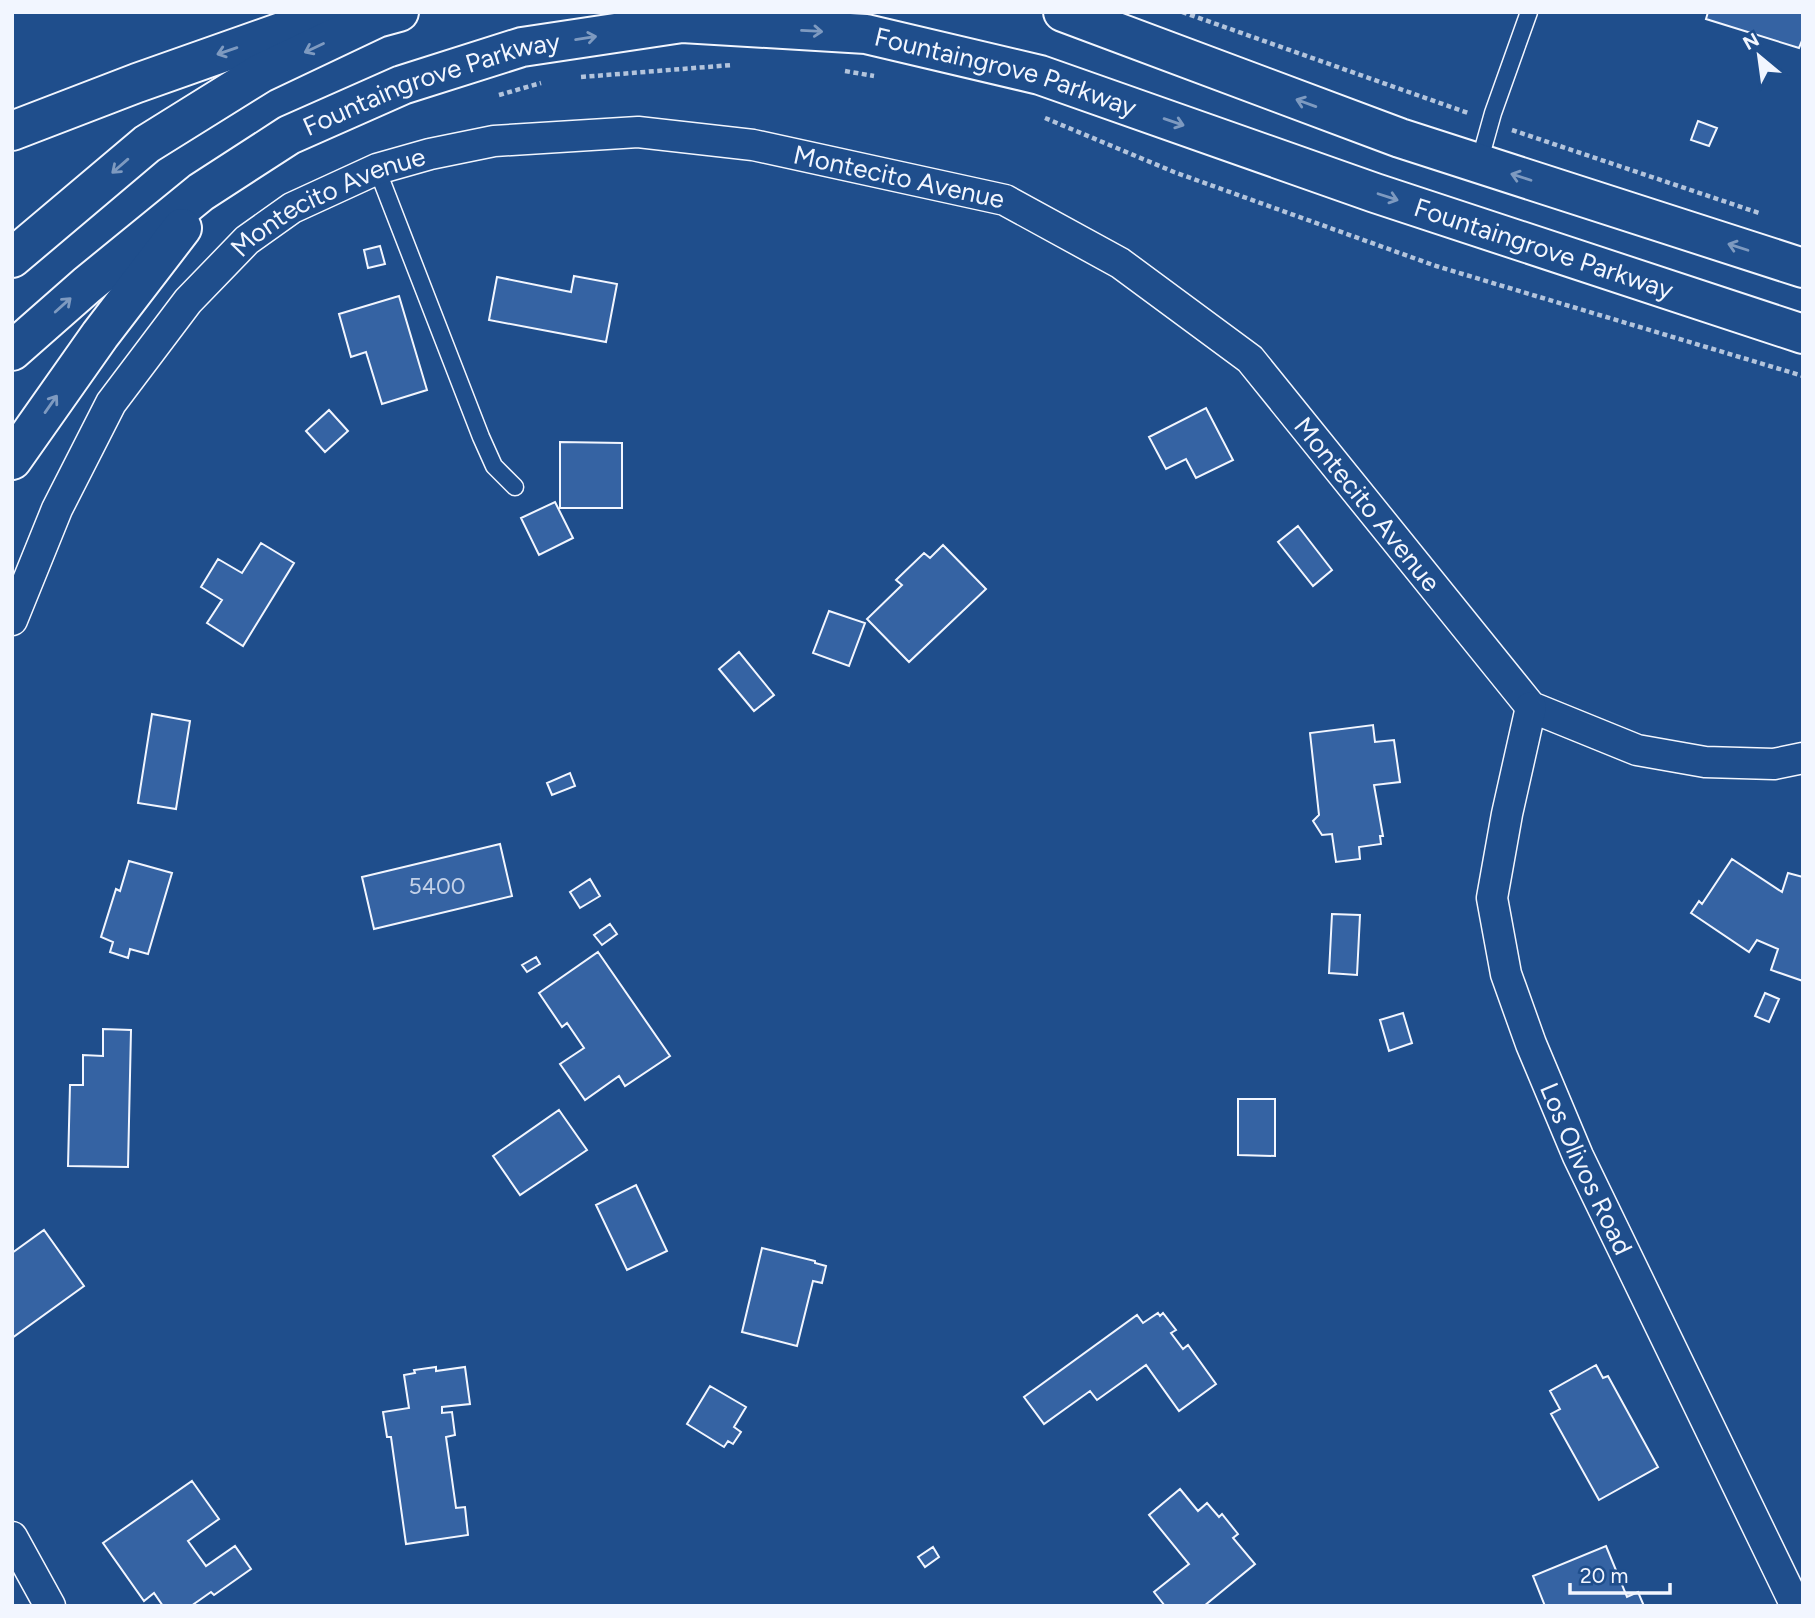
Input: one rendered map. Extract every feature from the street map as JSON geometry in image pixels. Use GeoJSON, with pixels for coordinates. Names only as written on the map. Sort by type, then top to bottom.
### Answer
{"type":"FeatureCollection","features":[{"type":"Feature","properties":{"kind":"main road"},"geometry":{"type":"LineString","coordinates":[[12,131],[137,83],[338,12]]}},
{"type":"Feature","properties":{"kind":"main road"},"geometry":{"type":"LineString","coordinates":[[12,258],[147,144],[261,73],[377,18],[399,12]]}},
{"type":"Feature","properties":{"kind":"main road"},"geometry":{"type":"LineString","coordinates":[[1063,12],[1399,138],[1803,268]]}},
{"type":"Feature","properties":{"kind":"main road","name":"Fountaingrove Parkway"},"geometry":{"type":"LineString","coordinates":[[12,351],[87,285],[201,192],[289,135],[402,85],[522,47],[682,23],[866,34],[1040,75],[1375,193],[1803,334]]}},
{"type":"Feature","properties":{"kind":"main road"},"geometry":{"type":"LineString","coordinates":[[12,460],[176,233],[289,135]]}},
{"type":"Feature","properties":{"kind":"street","name":"Montecito Avenue"},"geometry":{"type":"LineString","coordinates":[[12,620],[57,509],[111,403],[188,301],[247,240],[292,208],[377,169],[430,154],[494,141],[638,132],[753,145],[1005,200],[1120,263],[1250,359],[1531,707],[1637,750],[1705,762],[1774,764],[1803,758]]}},
{"type":"Feature","properties":{"kind":"street","name":"Los Olivos Road"},"geometry":{"type":"LineString","coordinates":[[1531,707],[1507,814],[1492,898],[1506,974],[1531,1044],[1578,1156],[1796,1606]]}},
{"type":"Feature","properties":{"kind":"street"},"geometry":{"type":"LineString","coordinates":[[12,1537],[50,1606]]}},
{"type":"Feature","properties":{"kind":"lane"},"geometry":{"type":"LineString","coordinates":[[1479,163],[1493,113],[1529,12]]}},
{"type":"Feature","properties":{"kind":"lane"},"geometry":{"type":"LineString","coordinates":[[377,169],[481,437],[494,466],[515,487]]}},
{"type":"Feature","properties":{"kind":"path"},"geometry":{"type":"LineString","coordinates":[[568,78],[744,63]]}},
{"type":"Feature","properties":{"kind":"path"},"geometry":{"type":"LineString","coordinates":[[834,70],[884,77]]}},
{"type":"Feature","properties":{"kind":"path"},"geometry":{"type":"LineString","coordinates":[[491,98],[542,83]]}},
{"type":"Feature","properties":{"kind":"path"},"geometry":{"type":"LineString","coordinates":[[1042,117],[1174,172],[1436,266],[1803,376]]}},
{"type":"Feature","properties":{"kind":"building"},"geometry":{"type":"Polygon","coordinates":[[[1708,12],[1803,12],[1803,38],[1799,48],[1706,19],[1708,12]]]}},
{"type":"Feature","properties":{"kind":"building"},"geometry":{"type":"Polygon","coordinates":[[[1698,121],[1717,128],[1709,146],[1691,140],[1698,121]]]}},
{"type":"Feature","properties":{"kind":"building"},"geometry":{"type":"Polygon","coordinates":[[[380,246],[385,264],[368,268],[364,250],[380,246]]]}},
{"type":"Feature","properties":{"kind":"building"},"geometry":{"type":"Polygon","coordinates":[[[574,276],[617,284],[606,342],[489,320],[497,277],[571,292],[574,276]]]}},
{"type":"Feature","properties":{"kind":"building"},"geometry":{"type":"Polygon","coordinates":[[[399,296],[427,390],[382,404],[366,352],[351,357],[339,314],[399,296]]]}},
{"type":"Feature","properties":{"kind":"building"},"geometry":{"type":"Polygon","coordinates":[[[1206,408],[1233,460],[1196,478],[1186,459],[1166,469],[1149,437],[1206,408]]]}},
{"type":"Feature","properties":{"kind":"building"},"geometry":{"type":"Polygon","coordinates":[[[329,410],[348,431],[325,452],[306,431],[329,410]]]}},
{"type":"Feature","properties":{"kind":"building"},"geometry":{"type":"Polygon","coordinates":[[[560,442],[622,443],[622,508],[560,508],[560,442]]]}},
{"type":"Feature","properties":{"kind":"building"},"geometry":{"type":"Polygon","coordinates":[[[555,502],[573,538],[539,555],[521,518],[555,502]]]}},
{"type":"Feature","properties":{"kind":"building"},"geometry":{"type":"Polygon","coordinates":[[[1298,526],[1332,570],[1313,586],[1278,542],[1298,526]]]}},
{"type":"Feature","properties":{"kind":"building"},"geometry":{"type":"Polygon","coordinates":[[[261,543],[294,563],[243,646],[207,623],[222,600],[201,587],[218,559],[242,573],[261,543]]]}},
{"type":"Feature","properties":{"kind":"building"},"geometry":{"type":"Polygon","coordinates":[[[943,545],[986,589],[909,662],[867,619],[902,585],[896,580],[924,553],[930,558],[943,545]]]}},
{"type":"Feature","properties":{"kind":"building"},"geometry":{"type":"Polygon","coordinates":[[[829,611],[865,623],[849,666],[813,653],[829,611]]]}},
{"type":"Feature","properties":{"kind":"building"},"geometry":{"type":"Polygon","coordinates":[[[739,652],[774,695],[754,711],[719,669],[739,652]]]}},
{"type":"Feature","properties":{"kind":"building"},"geometry":{"type":"Polygon","coordinates":[[[152,714],[190,721],[176,809],[138,803],[152,714]]]}},
{"type":"Feature","properties":{"kind":"building"},"geometry":{"type":"Polygon","coordinates":[[[1373,725],[1375,742],[1394,740],[1400,782],[1374,785],[1383,836],[1380,836],[1381,844],[1359,847],[1360,859],[1336,862],[1332,834],[1322,835],[1313,821],[1319,815],[1310,733],[1373,725]]]}},
{"type":"Feature","properties":{"kind":"building"},"geometry":{"type":"Polygon","coordinates":[[[570,773],[575,786],[552,795],[547,783],[570,773]]]}},
{"type":"Feature","properties":{"kind":"building"},"geometry":{"type":"Polygon","coordinates":[[[500,844],[512,896],[374,929],[362,877],[500,844]]]}},
{"type":"Feature","properties":{"kind":"building"},"geometry":{"type":"Polygon","coordinates":[[[1732,859],[1782,892],[1788,873],[1803,877],[1803,981],[1771,970],[1778,949],[1757,940],[1749,952],[1691,913],[1699,901],[1702,904],[1732,859]]]}},
{"type":"Feature","properties":{"kind":"building"},"geometry":{"type":"Polygon","coordinates":[[[129,861],[172,873],[148,954],[130,949],[128,958],[110,952],[113,942],[101,937],[116,889],[120,891],[129,861]]]}},
{"type":"Feature","properties":{"kind":"building"},"geometry":{"type":"Polygon","coordinates":[[[590,879],[600,896],[580,908],[570,892],[590,879]]]}},
{"type":"Feature","properties":{"kind":"building"},"geometry":{"type":"Polygon","coordinates":[[[1332,914],[1360,915],[1357,975],[1329,973],[1332,914]]]}},
{"type":"Feature","properties":{"kind":"building"},"geometry":{"type":"Polygon","coordinates":[[[610,924],[617,934],[602,945],[594,935],[610,924]]]}},
{"type":"Feature","properties":{"kind":"building"},"geometry":{"type":"Polygon","coordinates":[[[598,952],[670,1056],[625,1086],[619,1076],[585,1100],[560,1064],[584,1048],[567,1023],[562,1027],[539,993],[598,952]]]}},
{"type":"Feature","properties":{"kind":"building"},"geometry":{"type":"Polygon","coordinates":[[[536,957],[540,964],[527,972],[522,965],[536,957]]]}},
{"type":"Feature","properties":{"kind":"building"},"geometry":{"type":"Polygon","coordinates":[[[1765,993],[1779,999],[1769,1022],[1755,1016],[1765,993]]]}},
{"type":"Feature","properties":{"kind":"building"},"geometry":{"type":"Polygon","coordinates":[[[1403,1013],[1412,1043],[1389,1051],[1380,1020],[1403,1013]]]}},
{"type":"Feature","properties":{"kind":"building"},"geometry":{"type":"Polygon","coordinates":[[[103,1029],[131,1030],[128,1167],[68,1166],[70,1085],[83,1085],[83,1055],[103,1056],[103,1029]]]}},
{"type":"Feature","properties":{"kind":"building"},"geometry":{"type":"Polygon","coordinates":[[[1238,1099],[1275,1099],[1275,1156],[1238,1155],[1238,1099]]]}},
{"type":"Feature","properties":{"kind":"building"},"geometry":{"type":"Polygon","coordinates":[[[559,1110],[587,1150],[520,1195],[493,1156],[559,1110]]]}},
{"type":"Feature","properties":{"kind":"building"},"geometry":{"type":"Polygon","coordinates":[[[636,1185],[667,1251],[627,1270],[596,1205],[636,1185]]]}},
{"type":"Feature","properties":{"kind":"building"},"geometry":{"type":"Polygon","coordinates":[[[44,1230],[84,1286],[12,1338],[12,1253],[44,1230]]]}},
{"type":"Feature","properties":{"kind":"building"},"geometry":{"type":"Polygon","coordinates":[[[762,1248],[826,1266],[822,1283],[813,1281],[797,1346],[742,1332],[762,1248]]]}},
{"type":"Feature","properties":{"kind":"building"},"geometry":{"type":"Polygon","coordinates":[[[1158,1313],[1160,1316],[1163,1313],[1176,1330],[1171,1333],[1183,1349],[1188,1345],[1216,1384],[1179,1411],[1146,1365],[1097,1400],[1090,1391],[1044,1424],[1024,1397],[1137,1315],[1143,1323],[1158,1313]]]}},
{"type":"Feature","properties":{"kind":"building"},"geometry":{"type":"Polygon","coordinates":[[[1596,1365],[1603,1378],[1608,1376],[1658,1467],[1599,1500],[1551,1414],[1560,1409],[1550,1391],[1596,1365]]]}},
{"type":"Feature","properties":{"kind":"building"},"geometry":{"type":"Polygon","coordinates":[[[436,1367],[436,1371],[465,1367],[470,1404],[442,1407],[442,1413],[452,1412],[455,1435],[446,1437],[456,1508],[465,1507],[468,1535],[406,1544],[391,1437],[387,1437],[383,1412],[409,1408],[404,1375],[415,1373],[414,1370],[436,1367]]]}},
{"type":"Feature","properties":{"kind":"building"},"geometry":{"type":"Polygon","coordinates":[[[710,1386],[746,1407],[734,1427],[741,1432],[733,1444],[728,1441],[724,1447],[687,1424],[710,1386]]]}},
{"type":"Feature","properties":{"kind":"building"},"geometry":{"type":"Polygon","coordinates":[[[192,1481],[219,1519],[188,1541],[206,1566],[235,1546],[251,1569],[214,1595],[211,1592],[191,1606],[163,1606],[154,1593],[144,1601],[103,1543],[192,1481]]]}},
{"type":"Feature","properties":{"kind":"building"},"geometry":{"type":"Polygon","coordinates":[[[1180,1489],[1198,1511],[1207,1503],[1219,1517],[1222,1514],[1238,1534],[1233,1538],[1255,1564],[1204,1606],[1165,1606],[1154,1592],[1189,1564],[1149,1515],[1180,1489]]]}},
{"type":"Feature","properties":{"kind":"building"},"geometry":{"type":"Polygon","coordinates":[[[1606,1546],[1627,1597],[1638,1592],[1644,1606],[1545,1606],[1533,1576],[1606,1546]]]}},
{"type":"Feature","properties":{"kind":"building"},"geometry":{"type":"Polygon","coordinates":[[[933,1547],[939,1557],[925,1567],[918,1557],[933,1547]]]}}]}
